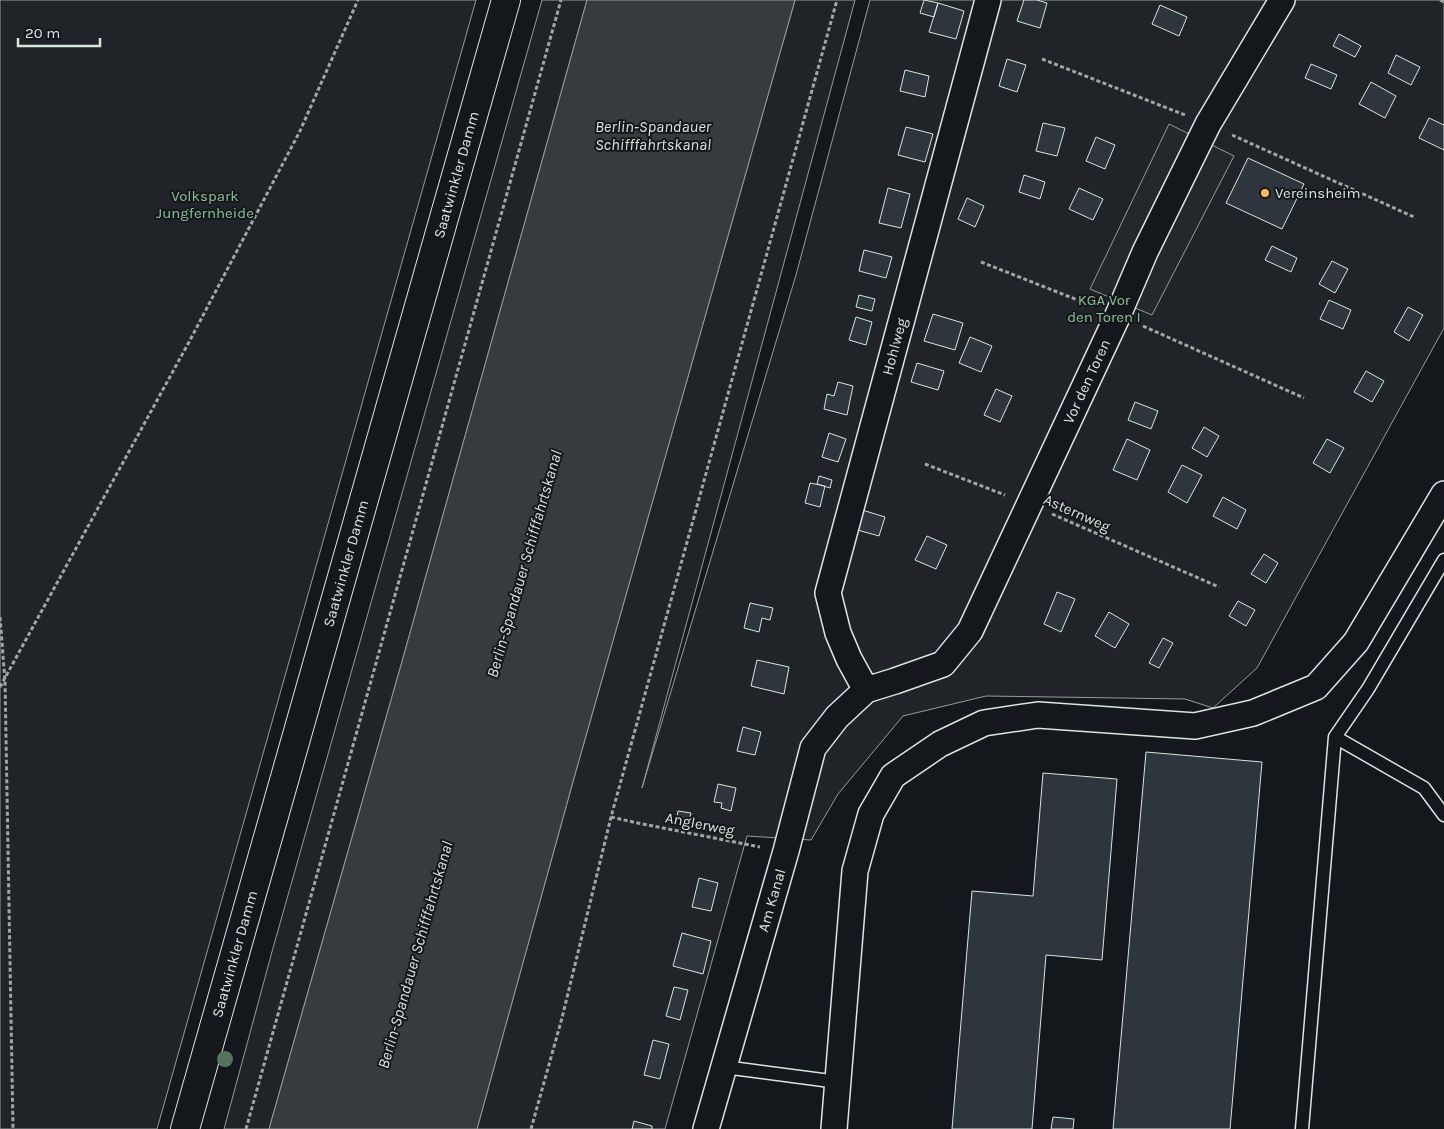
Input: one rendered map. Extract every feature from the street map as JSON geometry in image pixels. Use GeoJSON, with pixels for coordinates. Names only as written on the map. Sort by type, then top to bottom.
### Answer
{"type":"FeatureCollection","features":[{"type":"Feature","properties":{"kind":"main road","name":"Saatwinkler Damm"},"geometry":{"type":"LineString","coordinates":[[185,1129],[506,0]]}},
{"type":"Feature","properties":{"kind":"street","name":"Hohlweg"},"geometry":{"type":"LineString","coordinates":[[866,690],[849,659],[838,633],[828,592],[988,0]]}},
{"type":"Feature","properties":{"kind":"street","name":"Vor den Toren"},"geometry":{"type":"LineString","coordinates":[[866,690],[895,682],[943,664],[970,631],[1118,315],[1144,252],[1208,124],[1282,0]]}},
{"type":"Feature","properties":{"kind":"street"},"geometry":{"type":"LineString","coordinates":[[834,1129],[855,871],[871,814],[893,776],[940,744],[984,723],[1038,715],[1195,726],[1253,713],[1316,687],[1356,642],[1444,494]]}},
{"type":"Feature","properties":{"kind":"street","name":"Am Kanal"},"geometry":{"type":"LineString","coordinates":[[706,1129],[786,851],[813,748],[837,717],[866,690]]}},
{"type":"Feature","properties":{"kind":"lane"},"geometry":{"type":"LineString","coordinates":[[1302,1129],[1335,737],[1368,689],[1444,560]]}},
{"type":"Feature","properties":{"kind":"lane"},"geometry":{"type":"LineString","coordinates":[[1335,737],[1424,788],[1444,815]]}},
{"type":"Feature","properties":{"kind":"lane"},"geometry":{"type":"LineString","coordinates":[[724,1067],[838,1082]]}},
{"type":"Feature","properties":{"kind":"path"},"geometry":{"type":"LineString","coordinates":[[0,688],[189,342],[290,148],[358,0]]}},
{"type":"Feature","properties":{"kind":"path"},"geometry":{"type":"LineString","coordinates":[[246,1129],[562,0]]}},
{"type":"Feature","properties":{"kind":"path"},"geometry":{"type":"LineString","coordinates":[[531,1129],[562,1018],[611,817],[836,0]]}},
{"type":"Feature","properties":{"kind":"path"},"geometry":{"type":"LineString","coordinates":[[1440,0],[1444,2]]}},
{"type":"Feature","properties":{"kind":"path","name":"Asternweg"},"geometry":{"type":"LineString","coordinates":[[925,464],[1029,504],[1219,588]]}},
{"type":"Feature","properties":{"kind":"path"},"geometry":{"type":"LineString","coordinates":[[0,618],[5,681],[13,1129]]}},
{"type":"Feature","properties":{"kind":"path"},"geometry":{"type":"LineString","coordinates":[[0,680],[5,681]]}},
{"type":"Feature","properties":{"kind":"path","name":"Anglerweg"},"geometry":{"type":"LineString","coordinates":[[611,817],[786,851]]}},
{"type":"Feature","properties":{"kind":"green space","name":"Volkspark Jungfernheide"},"geometry":{"type":"Polygon","coordinates":[[[0,0],[476,0],[157,1129],[0,1129],[0,0]]]}},
{"type":"Feature","properties":{"kind":"green space"},"geometry":{"type":"Polygon","coordinates":[[[542,0],[587,0],[269,1129],[224,1129],[273,948],[542,0]]]}},
{"type":"Feature","properties":{"kind":"green space","name":"KGA Vor den Toren I"},"geometry":{"type":"Polygon","coordinates":[[[795,0],[855,0],[642,788],[796,275],[870,0],[1444,0],[1444,328],[1257,668],[1213,708],[1185,699],[986,696],[903,716],[838,794],[811,840],[747,836],[665,1129],[477,1129],[574,778],[795,0]]]}},
{"type":"Feature","properties":{"kind":"shaded area"},"geometry":{"type":"Polygon","coordinates":[[[1169,124],[1234,156],[1152,315],[1090,289],[1169,124]]]}},
{"type":"Feature","properties":{"kind":"water","name":"Berlin-Spandauer Schifffahrtskanal"},"geometry":{"type":"Polygon","coordinates":[[[587,0],[795,0],[574,778],[477,1129],[269,1129],[403,658],[587,0]]]}},
{"type":"Feature","properties":{"kind":"building"},"geometry":{"type":"Polygon","coordinates":[[[924,0],[938,3],[934,17],[920,13],[924,0]]]}},
{"type":"Feature","properties":{"kind":"building"},"geometry":{"type":"Polygon","coordinates":[[[1024,0],[1037,0],[1047,3],[1040,28],[1017,21],[1024,0]]]}},
{"type":"Feature","properties":{"kind":"building"},"geometry":{"type":"Polygon","coordinates":[[[938,3],[964,11],[956,39],[929,32],[938,3]]]}},
{"type":"Feature","properties":{"kind":"building"},"geometry":{"type":"Polygon","coordinates":[[[1160,5],[1187,17],[1179,36],[1152,24],[1160,5]]]}},
{"type":"Feature","properties":{"kind":"building"},"geometry":{"type":"Polygon","coordinates":[[[1339,34],[1361,46],[1355,57],[1333,46],[1339,34]]]}},
{"type":"Feature","properties":{"kind":"building"},"geometry":{"type":"Polygon","coordinates":[[[1396,55],[1420,67],[1411,85],[1388,73],[1396,55]]]}},
{"type":"Feature","properties":{"kind":"building"},"geometry":{"type":"Polygon","coordinates":[[[1007,59],[1026,65],[1017,92],[999,86],[1007,59]]]}},
{"type":"Feature","properties":{"kind":"building"},"geometry":{"type":"Polygon","coordinates":[[[1311,64],[1337,75],[1331,89],[1305,78],[1311,64]]]}},
{"type":"Feature","properties":{"kind":"building"},"geometry":{"type":"Polygon","coordinates":[[[905,70],[929,76],[925,97],[900,91],[905,70]]]}},
{"type":"Feature","properties":{"kind":"building"},"geometry":{"type":"Polygon","coordinates":[[[1371,82],[1396,96],[1385,118],[1359,104],[1371,82]]]}},
{"type":"Feature","properties":{"kind":"building"},"geometry":{"type":"Polygon","coordinates":[[[1429,118],[1444,125],[1444,150],[1419,138],[1429,118]]]}},
{"type":"Feature","properties":{"kind":"building"},"geometry":{"type":"Polygon","coordinates":[[[1043,123],[1065,128],[1057,156],[1036,151],[1043,123]]]}},
{"type":"Feature","properties":{"kind":"building"},"geometry":{"type":"Polygon","coordinates":[[[906,127],[933,134],[925,162],[898,155],[906,127]]]}},
{"type":"Feature","properties":{"kind":"building"},"geometry":{"type":"Polygon","coordinates":[[[1096,137],[1115,145],[1105,169],[1086,161],[1096,137]]]}},
{"type":"Feature","properties":{"kind":"building","name":"Vereinsheim"},"geometry":{"type":"Polygon","coordinates":[[[1248,158],[1304,184],[1282,229],[1226,203],[1248,158]]]}},
{"type":"Feature","properties":{"kind":"building"},"geometry":{"type":"Polygon","coordinates":[[[1024,175],[1045,182],[1040,199],[1019,192],[1024,175]]]}},
{"type":"Feature","properties":{"kind":"building"},"geometry":{"type":"Polygon","coordinates":[[[888,188],[910,194],[901,228],[879,223],[888,188]]]}},
{"type":"Feature","properties":{"kind":"building"},"geometry":{"type":"Polygon","coordinates":[[[1079,188],[1103,199],[1093,220],[1069,209],[1079,188]]]}},
{"type":"Feature","properties":{"kind":"building"},"geometry":{"type":"Polygon","coordinates":[[[967,198],[984,206],[975,227],[958,219],[967,198]]]}},
{"type":"Feature","properties":{"kind":"building"},"geometry":{"type":"Polygon","coordinates":[[[1272,246],[1297,258],[1291,272],[1265,260],[1272,246]]]}},
{"type":"Feature","properties":{"kind":"building"},"geometry":{"type":"Polygon","coordinates":[[[864,250],[892,257],[886,278],[859,271],[864,250]]]}},
{"type":"Feature","properties":{"kind":"building"},"geometry":{"type":"Polygon","coordinates":[[[1332,261],[1348,269],[1335,293],[1319,284],[1332,261]]]}},
{"type":"Feature","properties":{"kind":"building"},"geometry":{"type":"Polygon","coordinates":[[[859,295],[875,299],[872,311],[856,307],[859,295]]]}},
{"type":"Feature","properties":{"kind":"building"},"geometry":{"type":"Polygon","coordinates":[[[1329,300],[1351,310],[1343,329],[1320,319],[1329,300]]]}},
{"type":"Feature","properties":{"kind":"building"},"geometry":{"type":"Polygon","coordinates":[[[1408,307],[1423,315],[1409,341],[1394,332],[1408,307]]]}},
{"type":"Feature","properties":{"kind":"building"},"geometry":{"type":"Polygon","coordinates":[[[933,314],[963,323],[955,350],[924,341],[933,314]]]}},
{"type":"Feature","properties":{"kind":"building"},"geometry":{"type":"Polygon","coordinates":[[[856,317],[872,322],[866,345],[849,340],[856,317]]]}},
{"type":"Feature","properties":{"kind":"building"},"geometry":{"type":"Polygon","coordinates":[[[970,337],[992,346],[981,372],[959,363],[970,337]]]}},
{"type":"Feature","properties":{"kind":"building"},"geometry":{"type":"Polygon","coordinates":[[[917,363],[944,371],[938,390],[911,382],[917,363]]]}},
{"type":"Feature","properties":{"kind":"building"},"geometry":{"type":"Polygon","coordinates":[[[1366,371],[1384,381],[1372,402],[1354,392],[1366,371]]]}},
{"type":"Feature","properties":{"kind":"building"},"geometry":{"type":"Polygon","coordinates":[[[838,382],[853,386],[847,415],[824,409],[827,394],[834,396],[838,382]]]}},
{"type":"Feature","properties":{"kind":"building"},"geometry":{"type":"Polygon","coordinates":[[[996,389],[1012,396],[1000,422],[984,415],[996,389]]]}},
{"type":"Feature","properties":{"kind":"building"},"geometry":{"type":"Polygon","coordinates":[[[1135,402],[1158,411],[1151,429],[1128,420],[1135,402]]]}},
{"type":"Feature","properties":{"kind":"building"},"geometry":{"type":"Polygon","coordinates":[[[1204,427],[1219,436],[1207,457],[1192,448],[1204,427]]]}},
{"type":"Feature","properties":{"kind":"building"},"geometry":{"type":"Polygon","coordinates":[[[829,433],[846,439],[838,462],[822,457],[829,433]]]}},
{"type":"Feature","properties":{"kind":"building"},"geometry":{"type":"Polygon","coordinates":[[[1127,439],[1150,450],[1137,480],[1113,470],[1127,439]]]}},
{"type":"Feature","properties":{"kind":"building"},"geometry":{"type":"Polygon","coordinates":[[[1327,439],[1344,448],[1330,473],[1313,463],[1327,439]]]}},
{"type":"Feature","properties":{"kind":"building"},"geometry":{"type":"Polygon","coordinates":[[[1182,465],[1202,475],[1187,503],[1168,492],[1182,465]]]}},
{"type":"Feature","properties":{"kind":"building"},"geometry":{"type":"Polygon","coordinates":[[[819,476],[832,480],[830,488],[817,484],[819,476]]]}},
{"type":"Feature","properties":{"kind":"building"},"geometry":{"type":"Polygon","coordinates":[[[810,483],[825,486],[820,507],[805,503],[810,483]]]}},
{"type":"Feature","properties":{"kind":"building"},"geometry":{"type":"Polygon","coordinates":[[[1223,497],[1246,510],[1237,529],[1213,516],[1223,497]]]}},
{"type":"Feature","properties":{"kind":"building"},"geometry":{"type":"Polygon","coordinates":[[[859,509],[885,517],[879,536],[854,529],[859,509]]]}},
{"type":"Feature","properties":{"kind":"building"},"geometry":{"type":"Polygon","coordinates":[[[927,536],[947,545],[936,569],[915,560],[927,536]]]}},
{"type":"Feature","properties":{"kind":"building"},"geometry":{"type":"Polygon","coordinates":[[[1264,554],[1278,563],[1266,583],[1251,574],[1264,554]]]}},
{"type":"Feature","properties":{"kind":"building"},"geometry":{"type":"Polygon","coordinates":[[[1057,592],[1075,599],[1061,632],[1044,624],[1057,592]]]}},
{"type":"Feature","properties":{"kind":"building"},"geometry":{"type":"Polygon","coordinates":[[[1238,601],[1255,610],[1246,626],[1229,616],[1238,601]]]}},
{"type":"Feature","properties":{"kind":"building"},"geometry":{"type":"Polygon","coordinates":[[[750,603],[773,608],[770,620],[762,618],[759,632],[744,628],[750,603]]]}},
{"type":"Feature","properties":{"kind":"building"},"geometry":{"type":"Polygon","coordinates":[[[1109,612],[1129,624],[1115,648],[1095,636],[1109,612]]]}},
{"type":"Feature","properties":{"kind":"building"},"geometry":{"type":"Polygon","coordinates":[[[1163,638],[1173,643],[1159,668],[1149,663],[1163,638]]]}},
{"type":"Feature","properties":{"kind":"building"},"geometry":{"type":"Polygon","coordinates":[[[757,660],[789,667],[784,694],[751,686],[757,660]]]}},
{"type":"Feature","properties":{"kind":"building"},"geometry":{"type":"Polygon","coordinates":[[[743,727],[761,732],[755,755],[737,751],[743,727]]]}},
{"type":"Feature","properties":{"kind":"building"},"geometry":{"type":"Polygon","coordinates":[[[1146,752],[1262,762],[1230,1129],[1113,1129],[1146,752]]]}},
{"type":"Feature","properties":{"kind":"building"},"geometry":{"type":"Polygon","coordinates":[[[1043,773],[1117,779],[1102,960],[1046,955],[1032,1129],[952,1129],[972,891],[1033,896],[1043,773]]]}},
{"type":"Feature","properties":{"kind":"building"},"geometry":{"type":"Polygon","coordinates":[[[718,784],[736,788],[731,811],[721,808],[722,803],[714,802],[718,784]]]}},
{"type":"Feature","properties":{"kind":"building"},"geometry":{"type":"Polygon","coordinates":[[[678,811],[691,813],[689,823],[676,821],[678,811]]]}},
{"type":"Feature","properties":{"kind":"building"},"geometry":{"type":"Polygon","coordinates":[[[699,878],[718,883],[711,911],[692,907],[699,878]]]}},
{"type":"Feature","properties":{"kind":"building"},"geometry":{"type":"Polygon","coordinates":[[[682,933],[711,941],[703,974],[673,966],[682,933]]]}},
{"type":"Feature","properties":{"kind":"building"},"geometry":{"type":"Polygon","coordinates":[[[674,987],[688,990],[680,1020],[666,1016],[674,987]]]}},
{"type":"Feature","properties":{"kind":"building"},"geometry":{"type":"Polygon","coordinates":[[[653,1040],[669,1044],[660,1079],[644,1075],[653,1040]]]}},
{"type":"Feature","properties":{"kind":"building"},"geometry":{"type":"Polygon","coordinates":[[[1053,1117],[1074,1119],[1073,1129],[1051,1129],[1053,1117]]]}},
{"type":"Feature","properties":{"kind":"building"},"geometry":{"type":"Polygon","coordinates":[[[634,1121],[652,1126],[652,1129],[632,1129],[634,1121]]]}},
{"type":"Feature","properties":{"kind":"place","name":"Vereinsheim"},"geometry":{"type":"Point","coordinates":[1265,193]}}]}
